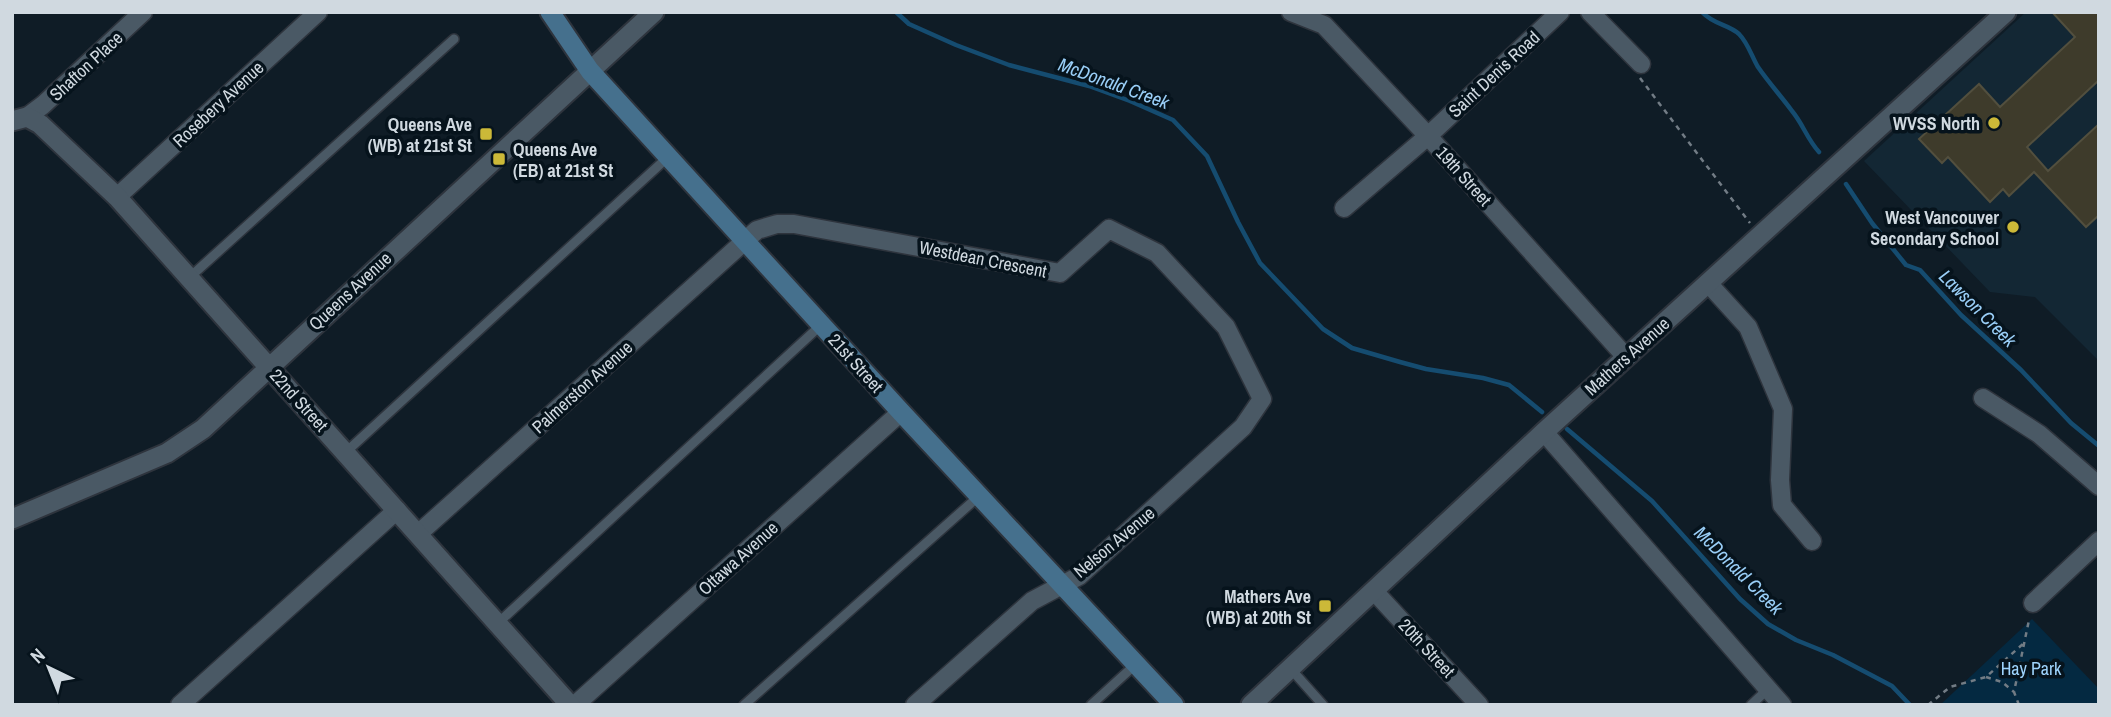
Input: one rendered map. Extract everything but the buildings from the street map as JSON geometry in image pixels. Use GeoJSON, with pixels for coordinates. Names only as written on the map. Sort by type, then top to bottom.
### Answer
{"type":"FeatureCollection","features":[{"type":"Feature","properties":{"kind":"main road","name":"21st Street"},"geometry":{"type":"LineString","coordinates":[[550,12],[590,71],[901,412],[1174,705]]}},
{"type":"Feature","properties":{"kind":"street","name":"Shafton Place"},"geometry":{"type":"LineString","coordinates":[[20,119],[43,106],[143,12]]}},
{"type":"Feature","properties":{"kind":"street","name":"Rosebery Avenue"},"geometry":{"type":"LineString","coordinates":[[117,197],[318,12]]}},
{"type":"Feature","properties":{"kind":"street","name":"Queens Avenue"},"geometry":{"type":"LineString","coordinates":[[12,519],[167,453],[203,429],[654,12]]}},
{"type":"Feature","properties":{"kind":"street","name":"19th Street"},"geometry":{"type":"LineString","coordinates":[[1291,12],[1324,25],[1427,135],[1626,357]]}},
{"type":"Feature","properties":{"kind":"street","name":"Saint Denis Road"},"geometry":{"type":"LineString","coordinates":[[1427,135],[1560,12]]}},
{"type":"Feature","properties":{"kind":"street"},"geometry":{"type":"LineString","coordinates":[[1590,12],[1641,64]]}},
{"type":"Feature","properties":{"kind":"street","name":"Mathers Avenue"},"geometry":{"type":"LineString","coordinates":[[1251,705],[1544,432],[2006,12]]}},
{"type":"Feature","properties":{"kind":"street","name":"22nd Street"},"geometry":{"type":"LineString","coordinates":[[20,119],[40,124],[117,197],[573,705]]}},
{"type":"Feature","properties":{"kind":"street"},"geometry":{"type":"LineString","coordinates":[[1344,208],[1427,135]]}},
{"type":"Feature","properties":{"kind":"street","name":"Westdean Crescent"},"geometry":{"type":"LineString","coordinates":[[746,240],[757,230],[777,224],[794,224],[1059,273],[1109,229],[1157,253],[1226,327],[1262,400],[1243,427]]}},
{"type":"Feature","properties":{"kind":"street","name":"Palmerston Avenue"},"geometry":{"type":"LineString","coordinates":[[418,534],[746,240]]}},
{"type":"Feature","properties":{"kind":"street"},"geometry":{"type":"LineString","coordinates":[[1708,283],[1748,327],[1783,409],[1780,480],[1782,505],[1812,541]]}},
{"type":"Feature","properties":{"kind":"street"},"geometry":{"type":"LineString","coordinates":[[1983,398],[2039,434],[2099,486]]}},
{"type":"Feature","properties":{"kind":"street","name":"Ottawa Avenue"},"geometry":{"type":"LineString","coordinates":[[573,705],[901,412]]}},
{"type":"Feature","properties":{"kind":"street","name":"Nelson Avenue"},"geometry":{"type":"LineString","coordinates":[[915,705],[1032,601],[1079,576],[1243,427]]}},
{"type":"Feature","properties":{"kind":"street"},"geometry":{"type":"LineString","coordinates":[[1544,432],[1782,705]]}},
{"type":"Feature","properties":{"kind":"street"},"geometry":{"type":"LineString","coordinates":[[180,705],[397,510]]}},
{"type":"Feature","properties":{"kind":"street"},"geometry":{"type":"LineString","coordinates":[[2033,603],[2099,541]]}},
{"type":"Feature","properties":{"kind":"street","name":"20th Street"},"geometry":{"type":"LineString","coordinates":[[1374,591],[1479,705]]}},
{"type":"Feature","properties":{"kind":"lane"},"geometry":{"type":"LineString","coordinates":[[190,277],[454,39]]}},
{"type":"Feature","properties":{"kind":"lane"},"geometry":{"type":"LineString","coordinates":[[346,452],[668,157]]}},
{"type":"Feature","properties":{"kind":"lane"},"geometry":{"type":"LineString","coordinates":[[498,623],[821,324]]}},
{"type":"Feature","properties":{"kind":"lane"},"geometry":{"type":"LineString","coordinates":[[744,705],[979,496]]}},
{"type":"Feature","properties":{"kind":"lane"},"geometry":{"type":"LineString","coordinates":[[1091,705],[1136,664]]}},
{"type":"Feature","properties":{"kind":"lane"},"geometry":{"type":"LineString","coordinates":[[1290,668],[1323,705]]}},
{"type":"Feature","properties":{"kind":"lane"},"geometry":{"type":"LineString","coordinates":[[1751,705],[1768,689]]}},
{"type":"Feature","properties":{"kind":"path"},"geometry":{"type":"LineString","coordinates":[[1641,64],[1639,81],[1760,236]]}},
{"type":"Feature","properties":{"kind":"path"},"geometry":{"type":"LineString","coordinates":[[2014,692],[2033,603]]}},
{"type":"Feature","properties":{"kind":"path"},"geometry":{"type":"LineString","coordinates":[[1931,703],[1950,687],[1986,677],[2024,643]]}},
{"type":"Feature","properties":{"kind":"path"},"geometry":{"type":"LineString","coordinates":[[1986,677],[2002,682],[2014,692],[2019,705]]}},
{"type":"Feature","properties":{"kind":"shaded area","name":"West Vancouver Secondary School"},"geometry":{"type":"Polygon","coordinates":[[[2026,12],[2099,12],[2099,361],[2035,297],[1990,292],[1864,161],[2026,12]]]}},
{"type":"Feature","properties":{"kind":"green space","name":"Hay Park"},"geometry":{"type":"Polygon","coordinates":[[[2032,619],[2099,689],[2099,705],[1940,705],[2032,619]]]}},
{"type":"Feature","properties":{"kind":"waterway","name":"McDonald Creek"},"geometry":{"type":"LineString","coordinates":[[896,12],[909,24],[956,45],[1009,65],[1089,86],[1173,120],[1207,156],[1260,263],[1323,329],[1352,348],[1426,369],[1509,385],[1542,412]]}},
{"type":"Feature","properties":{"kind":"waterway","name":"Lawson Creek"},"geometry":{"type":"LineString","coordinates":[[1702,12],[1742,38],[1758,67],[1796,116],[1819,152]]}},
{"type":"Feature","properties":{"kind":"waterway","name":"Lawson Creek"},"geometry":{"type":"LineString","coordinates":[[1846,184],[1872,223],[1906,265],[1920,270],[1961,315],[2021,370],[2071,423],[2099,446]]}},
{"type":"Feature","properties":{"kind":"waterway","name":"McDonald Creek"},"geometry":{"type":"LineString","coordinates":[[1567,429],[1652,501],[1740,599],[1768,624],[1892,686],[1910,705]]}},
{"type":"Feature","properties":{"kind":"place","name":"WVSS North"},"geometry":{"type":"Point","coordinates":[1994,123]}},
{"type":"Feature","properties":{"kind":"place","name":"Queens Ave (WB) at 21st St"},"geometry":{"type":"Point","coordinates":[486,134]}},
{"type":"Feature","properties":{"kind":"place","name":"Queens Ave (EB) at 21st St"},"geometry":{"type":"Point","coordinates":[499,159]}},
{"type":"Feature","properties":{"kind":"place","name":"West Vancouver Secondary School"},"geometry":{"type":"Point","coordinates":[2013,227]}},
{"type":"Feature","properties":{"kind":"place","name":"Mathers Ave (WB) at 20th St"},"geometry":{"type":"Point","coordinates":[1325,606]}}]}
